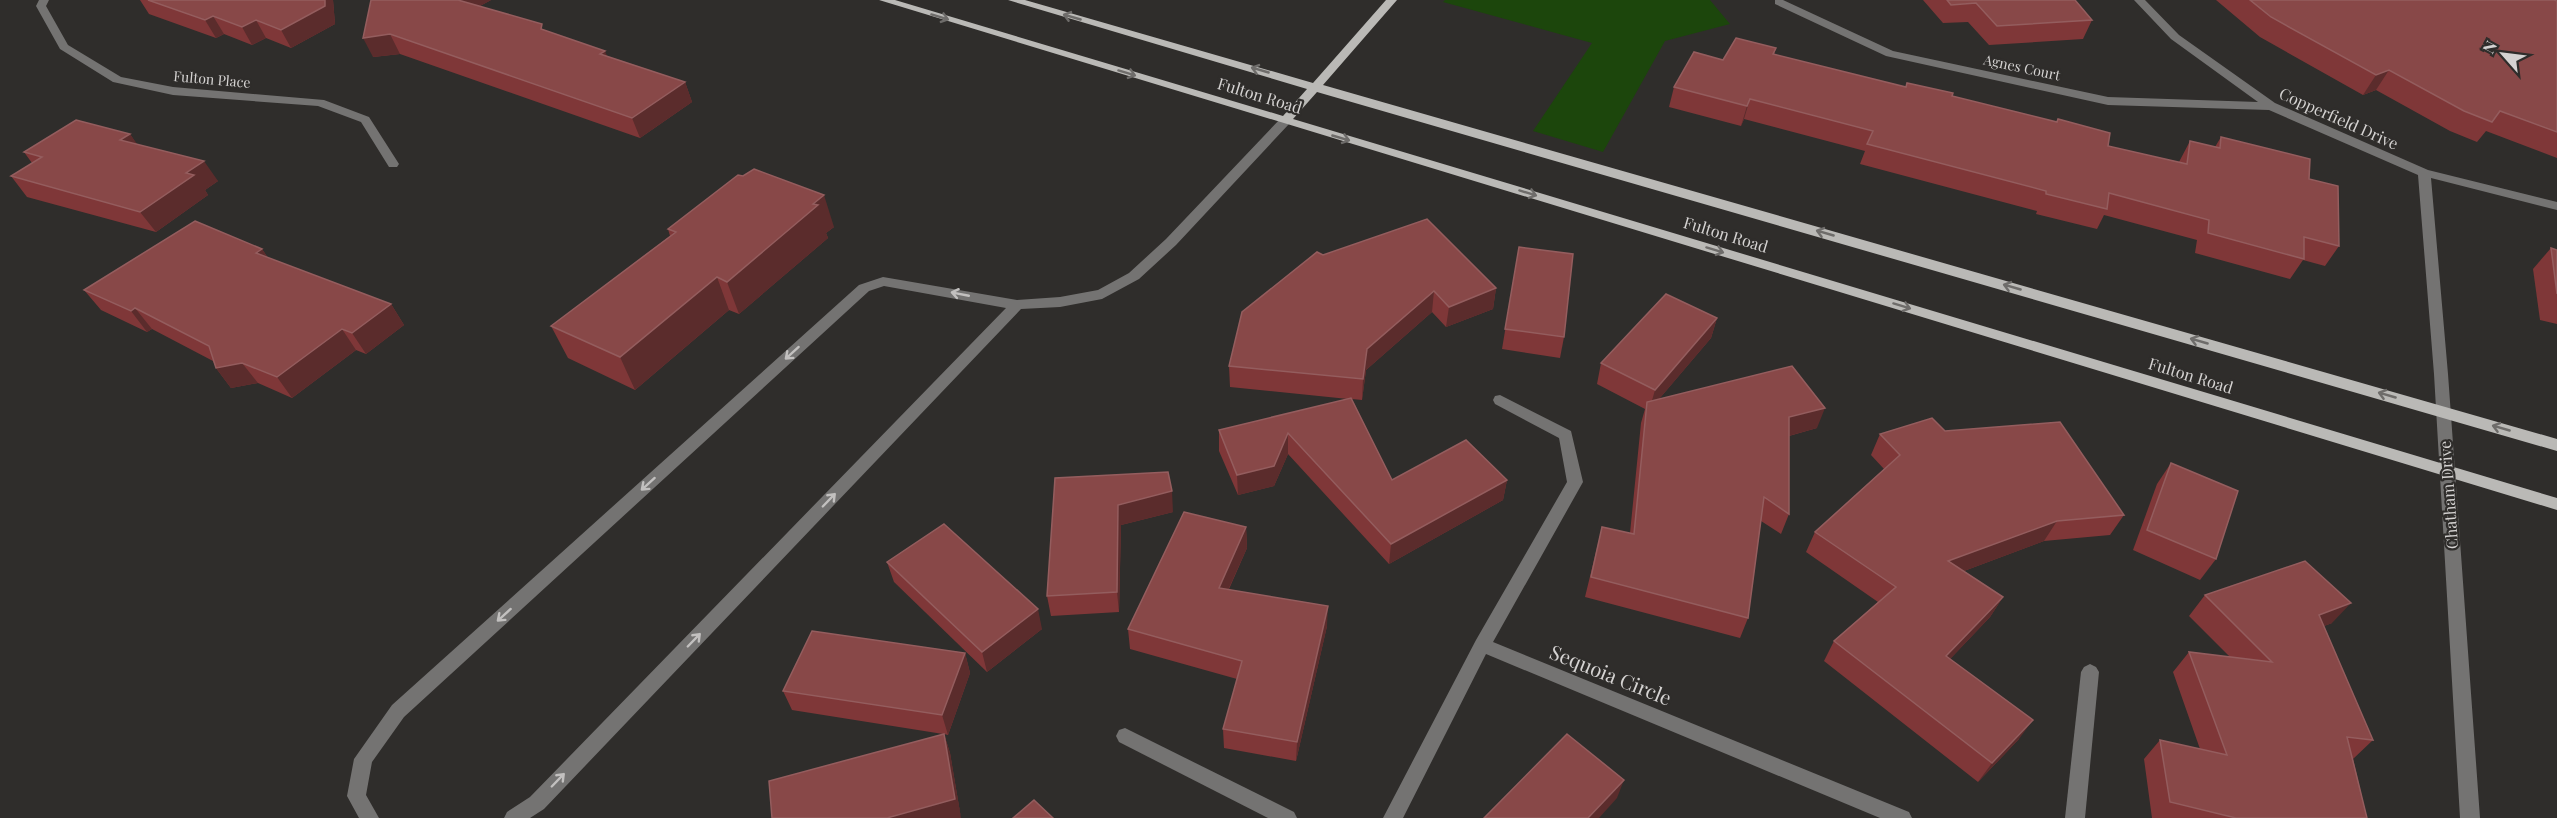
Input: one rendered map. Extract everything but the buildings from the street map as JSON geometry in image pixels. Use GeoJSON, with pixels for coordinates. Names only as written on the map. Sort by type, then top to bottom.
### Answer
{"type":"FeatureCollection","features":[{"type":"Feature","properties":{"kind":"main road","name":"Fulton Road"},"geometry":{"type":"LineString","coordinates":[[884,0],[2557,504]]}},
{"type":"Feature","properties":{"kind":"main road","name":"Fulton Road"},"geometry":{"type":"LineString","coordinates":[[1013,0],[2557,445]]}},
{"type":"Feature","properties":{"kind":"main road"},"geometry":{"type":"LineString","coordinates":[[1285,121],[1392,0]]}},
{"type":"Feature","properties":{"kind":"street","name":"Fulton Place"},"geometry":{"type":"LineString","coordinates":[[44,0],[41,6],[64,47],[117,80],[173,91],[320,103],[365,120],[393,164]]}},
{"type":"Feature","properties":{"kind":"street","name":"Copperfield Drive"},"geometry":{"type":"LineString","coordinates":[[2139,0],[2175,37],[2271,106],[2424,173],[2557,206]]}},
{"type":"Feature","properties":{"kind":"street","name":"Agnes Court"},"geometry":{"type":"LineString","coordinates":[[1779,2],[1890,54],[2108,101],[2271,106]]}},
{"type":"Feature","properties":{"kind":"street"},"geometry":{"type":"LineString","coordinates":[[369,818],[356,796],[363,759],[398,711],[864,288],[883,281],[1017,305],[1060,302],[1101,294],[1134,276],[1171,242],[1285,121]]}},
{"type":"Feature","properties":{"kind":"street","name":"Chatham Drive"},"geometry":{"type":"LineString","coordinates":[[2424,173],[2443,411],[2470,818]]}},
{"type":"Feature","properties":{"kind":"street"},"geometry":{"type":"LineString","coordinates":[[514,818],[537,803],[1017,305]]}},
{"type":"Feature","properties":{"kind":"street"},"geometry":{"type":"LineString","coordinates":[[1393,818],[1482,645],[1575,482],[1566,435],[1500,400]]}},
{"type":"Feature","properties":{"kind":"street","name":"Sequoia Circle"},"geometry":{"type":"LineString","coordinates":[[1482,645],[1902,818]]}},
{"type":"Feature","properties":{"kind":"street"},"geometry":{"type":"LineString","coordinates":[[2074,818],[2090,672]]}},
{"type":"Feature","properties":{"kind":"street"},"geometry":{"type":"LineString","coordinates":[[1125,736],[1287,818]]}},
{"type":"Feature","properties":{"kind":"green space"},"geometry":{"type":"Polygon","coordinates":[[[1445,0],[1710,0],[1730,24],[1665,41],[1603,152],[1533,131],[1592,43],[1443,2],[1445,0]]]}}]}
